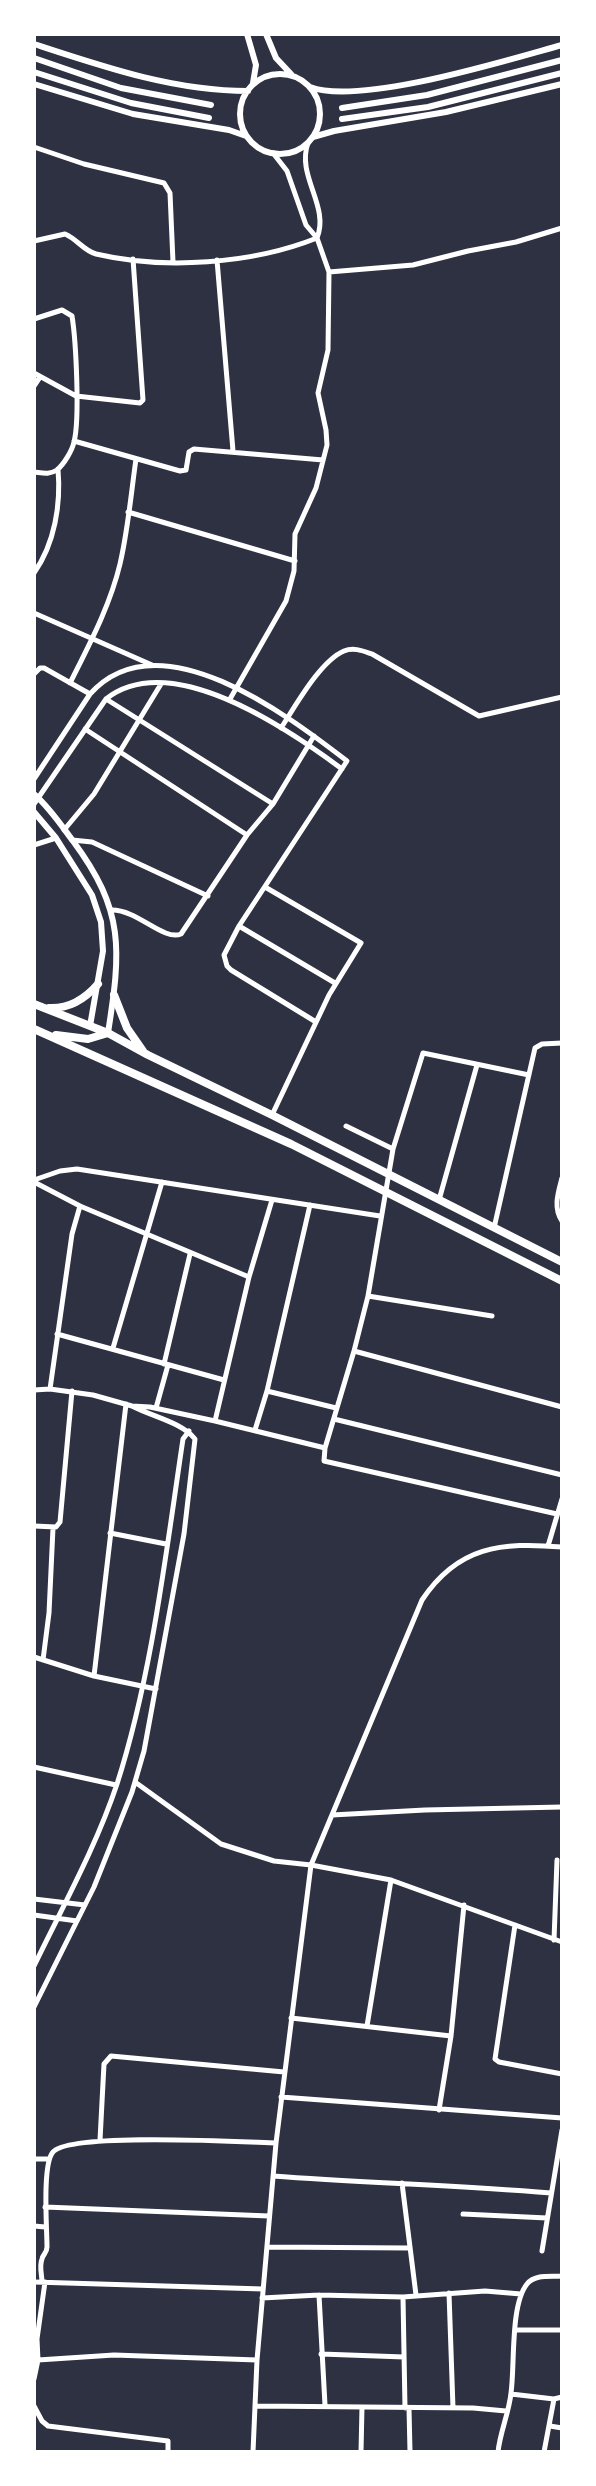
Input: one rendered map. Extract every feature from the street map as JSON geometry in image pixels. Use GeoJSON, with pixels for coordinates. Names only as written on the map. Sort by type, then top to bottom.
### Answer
{"type":"FeatureCollection","features":[{"type":"Feature","properties":{"kind":"highway"},"geometry":{"type":"LineString","coordinates":[[45,1008],[65,1007],[75,1003],[84,998],[98,984]]}},
{"type":"Feature","properties":{"kind":"highway"},"geometry":{"type":"LineString","coordinates":[[114,995],[127,1028],[148,1055]]}},
{"type":"Feature","properties":{"kind":"highway"},"geometry":{"type":"LineString","coordinates":[[34,1004],[108,1033],[561,1262]]}},
{"type":"Feature","properties":{"kind":"highway"},"geometry":{"type":"LineString","coordinates":[[90,1026],[88,1039],[96,1056]]}},
{"type":"Feature","properties":{"kind":"highway"},"geometry":{"type":"LineString","coordinates":[[34,1029],[291,1144],[561,1281]]}},
{"type":"Feature","properties":{"kind":"highway"},"geometry":{"type":"LineString","coordinates":[[46,1034],[88,1039],[108,1033]]}},
{"type":"Feature","properties":{"kind":"street"},"geometry":{"type":"LineString","coordinates":[[248,34],[256,65],[241,110],[242,124],[248,137],[256,146],[273,153],[288,153],[310,140],[334,131],[446,112],[561,84]]}},
{"type":"Feature","properties":{"kind":"street"},"geometry":{"type":"LineString","coordinates":[[266,34],[276,58],[294,76],[310,87],[330,92],[381,87],[475,69],[561,45]]}},
{"type":"Feature","properties":{"kind":"street"},"geometry":{"type":"LineString","coordinates":[[34,44],[95,65],[143,77],[206,88],[250,88],[272,75],[294,76]]}},
{"type":"Feature","properties":{"kind":"street"},"geometry":{"type":"LineString","coordinates":[[34,58],[121,88],[211,105]]}},
{"type":"Feature","properties":{"kind":"street"},"geometry":{"type":"LineString","coordinates":[[342,108],[427,95],[561,60]]}},
{"type":"Feature","properties":{"kind":"street"},"geometry":{"type":"LineString","coordinates":[[34,72],[132,103],[209,118]]}},
{"type":"Feature","properties":{"kind":"street"},"geometry":{"type":"LineString","coordinates":[[342,119],[428,107],[561,73]]}},
{"type":"Feature","properties":{"kind":"street"},"geometry":{"type":"LineString","coordinates":[[34,84],[134,114],[229,130],[248,137]]}},
{"type":"Feature","properties":{"kind":"street"},"geometry":{"type":"LineString","coordinates":[[310,87],[317,99],[320,112],[319,125],[310,140],[304,162],[319,213],[320,226],[317,238]]}},
{"type":"Feature","properties":{"kind":"street"},"geometry":{"type":"LineString","coordinates":[[34,147],[84,164],[164,183],[170,193],[173,262]]}},
{"type":"Feature","properties":{"kind":"street"},"geometry":{"type":"LineString","coordinates":[[230,699],[282,611],[292,581],[295,534],[316,488],[328,437],[318,393],[328,350],[329,272],[317,238],[306,225],[287,171],[273,153]]}},
{"type":"Feature","properties":{"kind":"street"},"geometry":{"type":"LineString","coordinates":[[329,272],[413,264],[516,242],[561,228]]}},
{"type":"Feature","properties":{"kind":"street"},"geometry":{"type":"LineString","coordinates":[[34,241],[65,234],[94,253],[173,262],[217,260],[278,252],[317,238]]}},
{"type":"Feature","properties":{"kind":"street"},"geometry":{"type":"LineString","coordinates":[[34,373],[76,396],[138,404],[143,400],[133,259]]}},
{"type":"Feature","properties":{"kind":"street"},"geometry":{"type":"LineString","coordinates":[[217,260],[233,451]]}},
{"type":"Feature","properties":{"kind":"street"},"geometry":{"type":"LineString","coordinates":[[34,319],[62,310],[72,316],[76,396],[75,441],[58,469],[49,474],[34,472]]}},
{"type":"Feature","properties":{"kind":"street"},"geometry":{"type":"LineString","coordinates":[[34,386],[40,377]]}},
{"type":"Feature","properties":{"kind":"street"},"geometry":{"type":"LineString","coordinates":[[75,441],[184,471],[188,466],[191,450],[233,451],[323,459]]}},
{"type":"Feature","properties":{"kind":"street"},"geometry":{"type":"LineString","coordinates":[[70,683],[111,594],[120,563],[136,459]]}},
{"type":"Feature","properties":{"kind":"street"},"geometry":{"type":"LineString","coordinates":[[34,573],[47,548],[59,509],[58,469]]}},
{"type":"Feature","properties":{"kind":"street"},"geometry":{"type":"LineString","coordinates":[[128,512],[295,561]]}},
{"type":"Feature","properties":{"kind":"street"},"geometry":{"type":"LineString","coordinates":[[34,614],[154,666]]}},
{"type":"Feature","properties":{"kind":"street"},"geometry":{"type":"LineString","coordinates":[[281,728],[318,673],[344,651],[358,649],[372,654],[479,716],[561,697]]}},
{"type":"Feature","properties":{"kind":"street"},"geometry":{"type":"LineString","coordinates":[[34,778],[90,694],[111,675],[126,669],[154,666],[183,669],[219,679],[314,736],[347,761],[239,926],[224,955],[226,966],[316,1022]]}},
{"type":"Feature","properties":{"kind":"street"},"geometry":{"type":"LineString","coordinates":[[34,674],[40,668],[44,668],[90,694]]}},
{"type":"Feature","properties":{"kind":"street"},"geometry":{"type":"LineString","coordinates":[[64,830],[94,794],[161,684]]}},
{"type":"Feature","properties":{"kind":"street"},"geometry":{"type":"LineString","coordinates":[[108,1033],[118,944],[112,910],[94,873],[72,840],[36,798],[106,699],[119,689],[130,685],[183,685],[230,699],[309,744],[342,769]]}},
{"type":"Feature","properties":{"kind":"street"},"geometry":{"type":"LineString","coordinates":[[106,699],[273,804]]}},
{"type":"Feature","properties":{"kind":"street"},"geometry":{"type":"LineString","coordinates":[[85,729],[247,836]]}},
{"type":"Feature","properties":{"kind":"street"},"geometry":{"type":"LineString","coordinates":[[112,910],[131,913],[168,935],[181,934],[247,836],[273,804],[314,736]]}},
{"type":"Feature","properties":{"kind":"street"},"geometry":{"type":"LineString","coordinates":[[34,812],[56,838],[98,908],[103,936],[98,984],[90,1026]]}},
{"type":"Feature","properties":{"kind":"street"},"geometry":{"type":"LineString","coordinates":[[34,845],[56,838]]}},
{"type":"Feature","properties":{"kind":"street"},"geometry":{"type":"LineString","coordinates":[[72,840],[92,842],[208,896]]}},
{"type":"Feature","properties":{"kind":"street"},"geometry":{"type":"LineString","coordinates":[[265,887],[360,943],[335,983],[272,1115]]}},
{"type":"Feature","properties":{"kind":"street"},"geometry":{"type":"LineString","coordinates":[[239,926],[335,983]]}},
{"type":"Feature","properties":{"kind":"street"},"geometry":{"type":"LineString","coordinates":[[494,1228],[538,1045],[561,1043]]}},
{"type":"Feature","properties":{"kind":"street"},"geometry":{"type":"LineString","coordinates":[[529,1076],[423,1053],[393,1149],[368,1296],[325,1448],[325,1463],[557,1514]]}},
{"type":"Feature","properties":{"kind":"street"},"geometry":{"type":"LineString","coordinates":[[438,1200],[477,1065]]}},
{"type":"Feature","properties":{"kind":"street"},"geometry":{"type":"LineString","coordinates":[[346,1125],[393,1149]]}},
{"type":"Feature","properties":{"kind":"street"},"geometry":{"type":"LineString","coordinates":[[34,1181],[60,1171],[77,1169],[380,1216]]}},
{"type":"Feature","properties":{"kind":"street"},"geometry":{"type":"LineString","coordinates":[[561,1179],[557,1202],[561,1221]]}},
{"type":"Feature","properties":{"kind":"street"},"geometry":{"type":"LineString","coordinates":[[34,1181],[80,1206],[249,1277]]}},
{"type":"Feature","properties":{"kind":"street"},"geometry":{"type":"LineString","coordinates":[[113,1348],[162,1182]]}},
{"type":"Feature","properties":{"kind":"street"},"geometry":{"type":"LineString","coordinates":[[215,1420],[249,1277],[272,1200]]}},
{"type":"Feature","properties":{"kind":"street"},"geometry":{"type":"LineString","coordinates":[[255,1430],[267,1391],[310,1205]]}},
{"type":"Feature","properties":{"kind":"street"},"geometry":{"type":"LineString","coordinates":[[50,1389],[72,1234],[80,1206]]}},
{"type":"Feature","properties":{"kind":"street"},"geometry":{"type":"LineString","coordinates":[[156,1408],[190,1254]]}},
{"type":"Feature","properties":{"kind":"street"},"geometry":{"type":"LineString","coordinates":[[368,1296],[492,1316]]}},
{"type":"Feature","properties":{"kind":"street"},"geometry":{"type":"LineString","coordinates":[[57,1334],[224,1380]]}},
{"type":"Feature","properties":{"kind":"street"},"geometry":{"type":"LineString","coordinates":[[354,1351],[561,1407]]}},
{"type":"Feature","properties":{"kind":"street"},"geometry":{"type":"LineString","coordinates":[[34,1390],[72,1391],[129,1405],[215,1420],[325,1448]]}},
{"type":"Feature","properties":{"kind":"street"},"geometry":{"type":"LineString","coordinates":[[34,1526],[53,1528],[60,1522],[72,1391]]}},
{"type":"Feature","properties":{"kind":"street"},"geometry":{"type":"LineString","coordinates":[[267,1391],[336,1408]]}},
{"type":"Feature","properties":{"kind":"street"},"geometry":{"type":"LineString","coordinates":[[34,2007],[85,1905],[135,1782],[144,1751],[184,1534],[195,1439],[189,1431],[129,1405]]}},
{"type":"Feature","properties":{"kind":"street"},"geometry":{"type":"LineString","coordinates":[[94,1676],[110,1533],[129,1405]]}},
{"type":"Feature","properties":{"kind":"street"},"geometry":{"type":"LineString","coordinates":[[334,1419],[561,1475]]}},
{"type":"Feature","properties":{"kind":"street"},"geometry":{"type":"LineString","coordinates":[[34,1966],[87,1859],[116,1785],[129,1744],[142,1687],[183,1439],[189,1431]]}},
{"type":"Feature","properties":{"kind":"street"},"geometry":{"type":"LineString","coordinates":[[548,1546],[561,1499]]}},
{"type":"Feature","properties":{"kind":"street"},"geometry":{"type":"LineString","coordinates":[[43,1660],[49,1613],[53,1528]]}},
{"type":"Feature","properties":{"kind":"street"},"geometry":{"type":"LineString","coordinates":[[110,1533],[166,1544]]}},
{"type":"Feature","properties":{"kind":"street"},"geometry":{"type":"LineString","coordinates":[[253,2451],[257,2360],[276,2143],[311,1864],[422,1600],[436,1579],[457,1562],[493,1547],[561,1547]]}},
{"type":"Feature","properties":{"kind":"street"},"geometry":{"type":"LineString","coordinates":[[34,1657],[94,1676],[156,1689]]}},
{"type":"Feature","properties":{"kind":"street"},"geometry":{"type":"LineString","coordinates":[[34,1767],[116,1785]]}},
{"type":"Feature","properties":{"kind":"street"},"geometry":{"type":"LineString","coordinates":[[135,1782],[220,1844],[274,1861],[311,1864],[391,1880],[561,1942]]}},
{"type":"Feature","properties":{"kind":"street"},"geometry":{"type":"LineString","coordinates":[[332,1815],[561,1807]]}},
{"type":"Feature","properties":{"kind":"street"},"geometry":{"type":"LineString","coordinates":[[554,1940],[557,1860]]}},
{"type":"Feature","properties":{"kind":"street"},"geometry":{"type":"LineString","coordinates":[[367,2026],[391,1880]]}},
{"type":"Feature","properties":{"kind":"street"},"geometry":{"type":"LineString","coordinates":[[34,1899],[85,1905]]}},
{"type":"Feature","properties":{"kind":"street"},"geometry":{"type":"LineString","coordinates":[[440,2110],[451,2036],[464,1905]]}},
{"type":"Feature","properties":{"kind":"street"},"geometry":{"type":"LineString","coordinates":[[34,1915],[77,1921]]}},
{"type":"Feature","properties":{"kind":"street"},"geometry":{"type":"LineString","coordinates":[[515,1924],[495,2059],[499,2062],[561,2074]]}},
{"type":"Feature","properties":{"kind":"street"},"geometry":{"type":"LineString","coordinates":[[291,2018],[451,2036]]}},
{"type":"Feature","properties":{"kind":"street"},"geometry":{"type":"LineString","coordinates":[[100,2140],[104,2064],[111,2056],[284,2072]]}},
{"type":"Feature","properties":{"kind":"street"},"geometry":{"type":"LineString","coordinates":[[281,2097],[561,2118]]}},
{"type":"Feature","properties":{"kind":"street"},"geometry":{"type":"LineString","coordinates":[[542,2251],[561,2130]]}},
{"type":"Feature","properties":{"kind":"street"},"geometry":{"type":"LineString","coordinates":[[34,2379],[38,2360],[36,2339],[44,2282],[41,2263],[47,2250],[45,2207],[48,2159],[59,2147],[100,2140],[276,2143]]}},
{"type":"Feature","properties":{"kind":"street"},"geometry":{"type":"LineString","coordinates":[[34,2159],[48,2159]]}},
{"type":"Feature","properties":{"kind":"street"},"geometry":{"type":"LineString","coordinates":[[273,2176],[454,2185],[551,2193]]}},
{"type":"Feature","properties":{"kind":"street"},"geometry":{"type":"LineString","coordinates":[[553,2181],[561,2181]]}},
{"type":"Feature","properties":{"kind":"street"},"geometry":{"type":"LineString","coordinates":[[402,2183],[416,2295]]}},
{"type":"Feature","properties":{"kind":"street"},"geometry":{"type":"LineString","coordinates":[[45,2207],[269,2216]]}},
{"type":"Feature","properties":{"kind":"street"},"geometry":{"type":"LineString","coordinates":[[463,2214],[547,2218]]}},
{"type":"Feature","properties":{"kind":"street"},"geometry":{"type":"LineString","coordinates":[[34,2226],[45,2227]]}},
{"type":"Feature","properties":{"kind":"street"},"geometry":{"type":"LineString","coordinates":[[267,2247],[410,2248]]}},
{"type":"Feature","properties":{"kind":"street"},"geometry":{"type":"LineString","coordinates":[[498,2451],[511,2394],[521,2294],[528,2282],[536,2277],[561,2276]]}},
{"type":"Feature","properties":{"kind":"street"},"geometry":{"type":"LineString","coordinates":[[34,2282],[263,2289]]}},
{"type":"Feature","properties":{"kind":"street"},"geometry":{"type":"LineString","coordinates":[[262,2298],[319,2295],[403,2297],[485,2291],[521,2294]]}},
{"type":"Feature","properties":{"kind":"street"},"geometry":{"type":"LineString","coordinates":[[449,2293],[453,2408]]}},
{"type":"Feature","properties":{"kind":"street"},"geometry":{"type":"LineString","coordinates":[[319,2295],[325,2405]]}},
{"type":"Feature","properties":{"kind":"street"},"geometry":{"type":"LineString","coordinates":[[403,2297],[404,2357],[411,2451]]}},
{"type":"Feature","properties":{"kind":"street"},"geometry":{"type":"LineString","coordinates":[[516,2330],[561,2330]]}},
{"type":"Feature","properties":{"kind":"street"},"geometry":{"type":"LineString","coordinates":[[321,2354],[404,2357]]}},
{"type":"Feature","properties":{"kind":"street"},"geometry":{"type":"LineString","coordinates":[[38,2360],[114,2355],[257,2360]]}},
{"type":"Feature","properties":{"kind":"street"},"geometry":{"type":"LineString","coordinates":[[511,2394],[554,2399],[561,2397]]}},
{"type":"Feature","properties":{"kind":"street"},"geometry":{"type":"LineString","coordinates":[[544,2451],[554,2399]]}},
{"type":"Feature","properties":{"kind":"street"},"geometry":{"type":"LineString","coordinates":[[256,2406],[325,2405],[506,2411]]}},
{"type":"Feature","properties":{"kind":"street"},"geometry":{"type":"LineString","coordinates":[[34,2406],[48,2426],[168,2441],[168,2451]]}},
{"type":"Feature","properties":{"kind":"street"},"geometry":{"type":"LineString","coordinates":[[361,2451],[362,2407]]}},
{"type":"Feature","properties":{"kind":"street"},"geometry":{"type":"LineString","coordinates":[[550,2426],[561,2428]]}}]}
